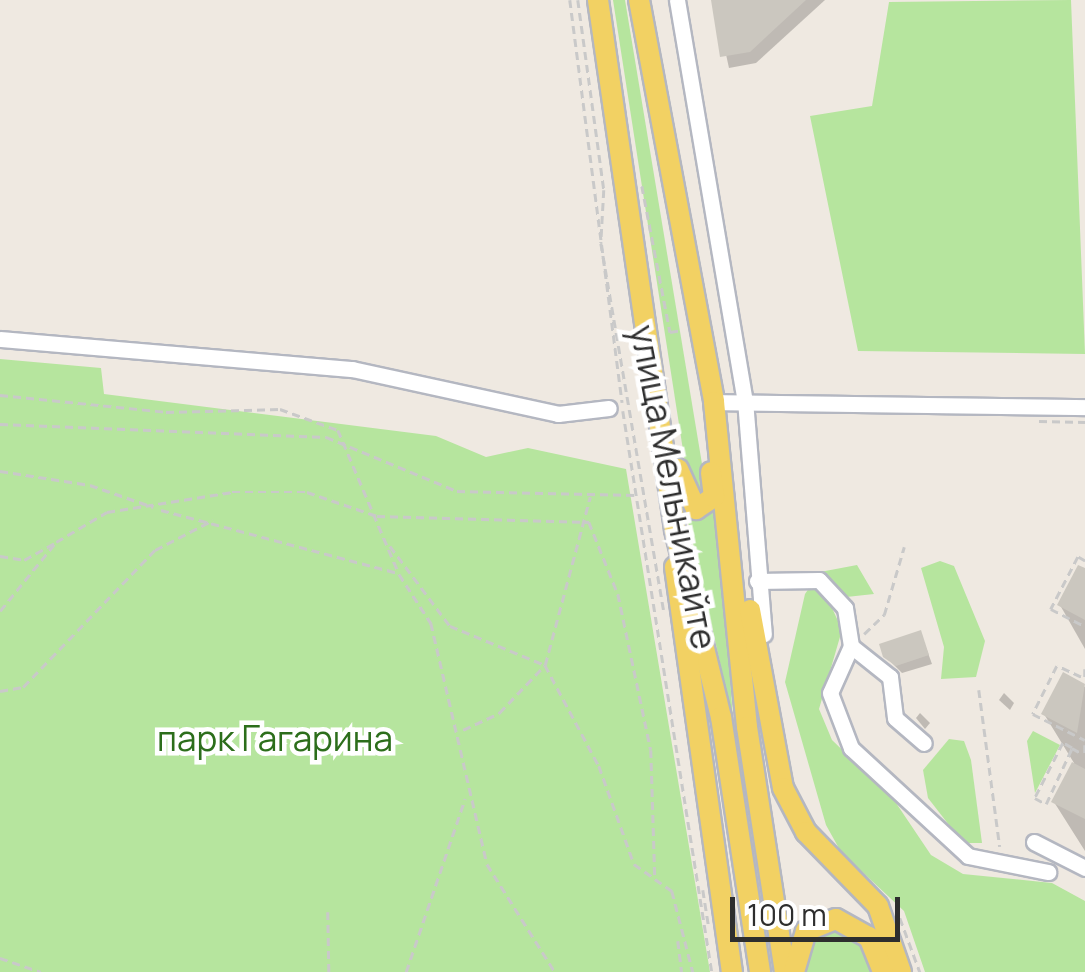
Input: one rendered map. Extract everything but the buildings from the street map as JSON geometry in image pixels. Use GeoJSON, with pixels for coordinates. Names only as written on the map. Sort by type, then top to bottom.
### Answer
{"type":"FeatureCollection","features":[{"type":"Feature","properties":{"kind":"main road","name":"улица Мельникайте"},"geometry":{"type":"LineString","coordinates":[[598,0],[675,530],[721,717],[760,972]]}},
{"type":"Feature","properties":{"kind":"main road","name":"улица Мельникайте"},"geometry":{"type":"LineString","coordinates":[[643,6],[714,402],[736,565],[747,727],[785,972]]}},
{"type":"Feature","properties":{"kind":"main road"},"geometry":{"type":"LineString","coordinates":[[655,402],[686,502],[707,508],[714,497],[701,342]]}},
{"type":"Feature","properties":{"kind":"main road"},"geometry":{"type":"LineString","coordinates":[[675,530],[674,584],[732,972]]}},
{"type":"Feature","properties":{"kind":"main road"},"geometry":{"type":"LineString","coordinates":[[736,565],[793,812],[878,906],[901,972]]}},
{"type":"Feature","properties":{"kind":"main road"},"geometry":{"type":"LineString","coordinates":[[794,972],[799,941],[828,919],[859,926],[882,972]]}},
{"type":"Feature","properties":{"kind":"lane"},"geometry":{"type":"LineString","coordinates":[[676,0],[745,400],[772,726]]}},
{"type":"Feature","properties":{"kind":"lane"},"geometry":{"type":"LineString","coordinates":[[0,339],[352,368],[558,414],[610,408]]}},
{"type":"Feature","properties":{"kind":"lane"},"geometry":{"type":"LineString","coordinates":[[714,402],[1085,407]]}},
{"type":"Feature","properties":{"kind":"lane"},"geometry":{"type":"LineString","coordinates":[[757,580],[818,580],[844,608],[852,646],[830,693],[837,730],[960,850],[1048,872]]}},
{"type":"Feature","properties":{"kind":"lane"},"geometry":{"type":"LineString","coordinates":[[852,646],[890,677],[895,718],[924,742]]}},
{"type":"Feature","properties":{"kind":"lane"},"geometry":{"type":"LineString","coordinates":[[1034,842],[1085,868]]}},
{"type":"Feature","properties":{"kind":"path"},"geometry":{"type":"LineString","coordinates":[[570,0],[636,496],[714,972]]}},
{"type":"Feature","properties":{"kind":"path"},"geometry":{"type":"LineString","coordinates":[[578,0],[604,190],[600,243],[678,686]]}},
{"type":"Feature","properties":{"kind":"path"},"geometry":{"type":"LineString","coordinates":[[0,395],[166,412],[280,408],[338,430],[399,574],[431,624],[462,731],[466,797],[499,891],[556,972]]}},
{"type":"Feature","properties":{"kind":"path"},"geometry":{"type":"LineString","coordinates":[[0,424],[345,440],[456,491],[636,496]]}},
{"type":"Feature","properties":{"kind":"path"},"geometry":{"type":"LineString","coordinates":[[0,471],[90,485],[155,508],[214,520],[399,574]]}},
{"type":"Feature","properties":{"kind":"path"},"geometry":{"type":"LineString","coordinates":[[0,556],[24,560],[107,512],[155,508],[232,492],[307,492],[377,516],[588,522]]}},
{"type":"Feature","properties":{"kind":"path"},"geometry":{"type":"LineString","coordinates":[[462,731],[499,713],[545,665],[588,522],[590,497]]}},
{"type":"Feature","properties":{"kind":"path"},"geometry":{"type":"LineString","coordinates":[[0,691],[24,687],[155,550],[214,520]]}},
{"type":"Feature","properties":{"kind":"path"},"geometry":{"type":"LineString","coordinates":[[588,522],[618,594],[651,750],[655,879]]}},
{"type":"Feature","properties":{"kind":"path"},"geometry":{"type":"LineString","coordinates":[[0,610],[56,542]]}},
{"type":"Feature","properties":{"kind":"path"},"geometry":{"type":"LineString","coordinates":[[388,544],[450,626],[545,665],[599,766],[634,864],[672,891],[682,972]]}},
{"type":"Feature","properties":{"kind":"path"},"geometry":{"type":"LineString","coordinates":[[852,646],[884,615],[904,547]]}},
{"type":"Feature","properties":{"kind":"path"},"geometry":{"type":"LineString","coordinates":[[1085,561],[1078,557],[1051,609],[1085,626]]}},
{"type":"Feature","properties":{"kind":"path"},"geometry":{"type":"LineString","coordinates":[[1072,748],[1046,804],[1035,798],[1062,743],[1072,748],[1083,754],[1085,743],[1033,714],[1057,666],[1083,678],[1085,669]]}},
{"type":"Feature","properties":{"kind":"path"},"geometry":{"type":"LineString","coordinates":[[979,690],[1001,859]]}},
{"type":"Feature","properties":{"kind":"path"},"geometry":{"type":"LineString","coordinates":[[687,742],[714,972]]}},
{"type":"Feature","properties":{"kind":"path"},"geometry":{"type":"LineString","coordinates":[[406,972],[466,797]]}},
{"type":"Feature","properties":{"kind":"path"},"geometry":{"type":"LineString","coordinates":[[893,909],[920,972]]}},
{"type":"Feature","properties":{"kind":"path"},"geometry":{"type":"LineString","coordinates":[[328,912],[329,972]]}},
{"type":"Feature","properties":{"kind":"path"},"geometry":{"type":"LineString","coordinates":[[678,935],[694,972]]}},
{"type":"Feature","properties":{"kind":"path"},"geometry":{"type":"LineString","coordinates":[[0,958],[42,972]]}},
{"type":"Feature","properties":{"kind":"green space"},"geometry":{"type":"Polygon","coordinates":[[[613,0],[625,0],[707,494],[690,495],[613,0]]]}},
{"type":"Feature","properties":{"kind":"green space"},"geometry":{"type":"Polygon","coordinates":[[[1071,0],[1085,354],[858,351],[810,116],[872,106],[889,2],[1071,0]]]}},
{"type":"Feature","properties":{"kind":"green space","name":"парк Гагарина"},"geometry":{"type":"Polygon","coordinates":[[[0,359],[101,368],[104,394],[436,436],[486,457],[528,448],[626,469],[710,972],[0,972],[0,359]]]}},
{"type":"Feature","properties":{"kind":"green space"},"geometry":{"type":"Polygon","coordinates":[[[717,512],[725,603],[733,720],[687,517],[717,512]]]}},
{"type":"Feature","properties":{"kind":"green space"},"geometry":{"type":"Polygon","coordinates":[[[940,561],[954,566],[985,641],[976,677],[941,679],[944,647],[921,568],[940,561]]]}},
{"type":"Feature","properties":{"kind":"green space"},"geometry":{"type":"Polygon","coordinates":[[[857,565],[874,594],[828,599],[842,630],[819,709],[832,740],[894,800],[931,855],[963,874],[1052,883],[1085,901],[1085,972],[925,972],[904,911],[841,852],[826,825],[785,682],[805,594],[820,572],[857,565]]]}},
{"type":"Feature","properties":{"kind":"green space"},"geometry":{"type":"Polygon","coordinates":[[[1033,731],[1060,745],[1035,793],[1027,741],[1033,731]]]}},
{"type":"Feature","properties":{"kind":"green space"},"geometry":{"type":"Polygon","coordinates":[[[949,739],[964,741],[971,760],[982,843],[963,843],[928,798],[923,770],[949,739]]]}},
{"type":"Feature","properties":{"kind":"green space"},"geometry":{"type":"Polygon","coordinates":[[[835,928],[857,937],[874,972],[800,972],[809,939],[835,928]]]}}]}
